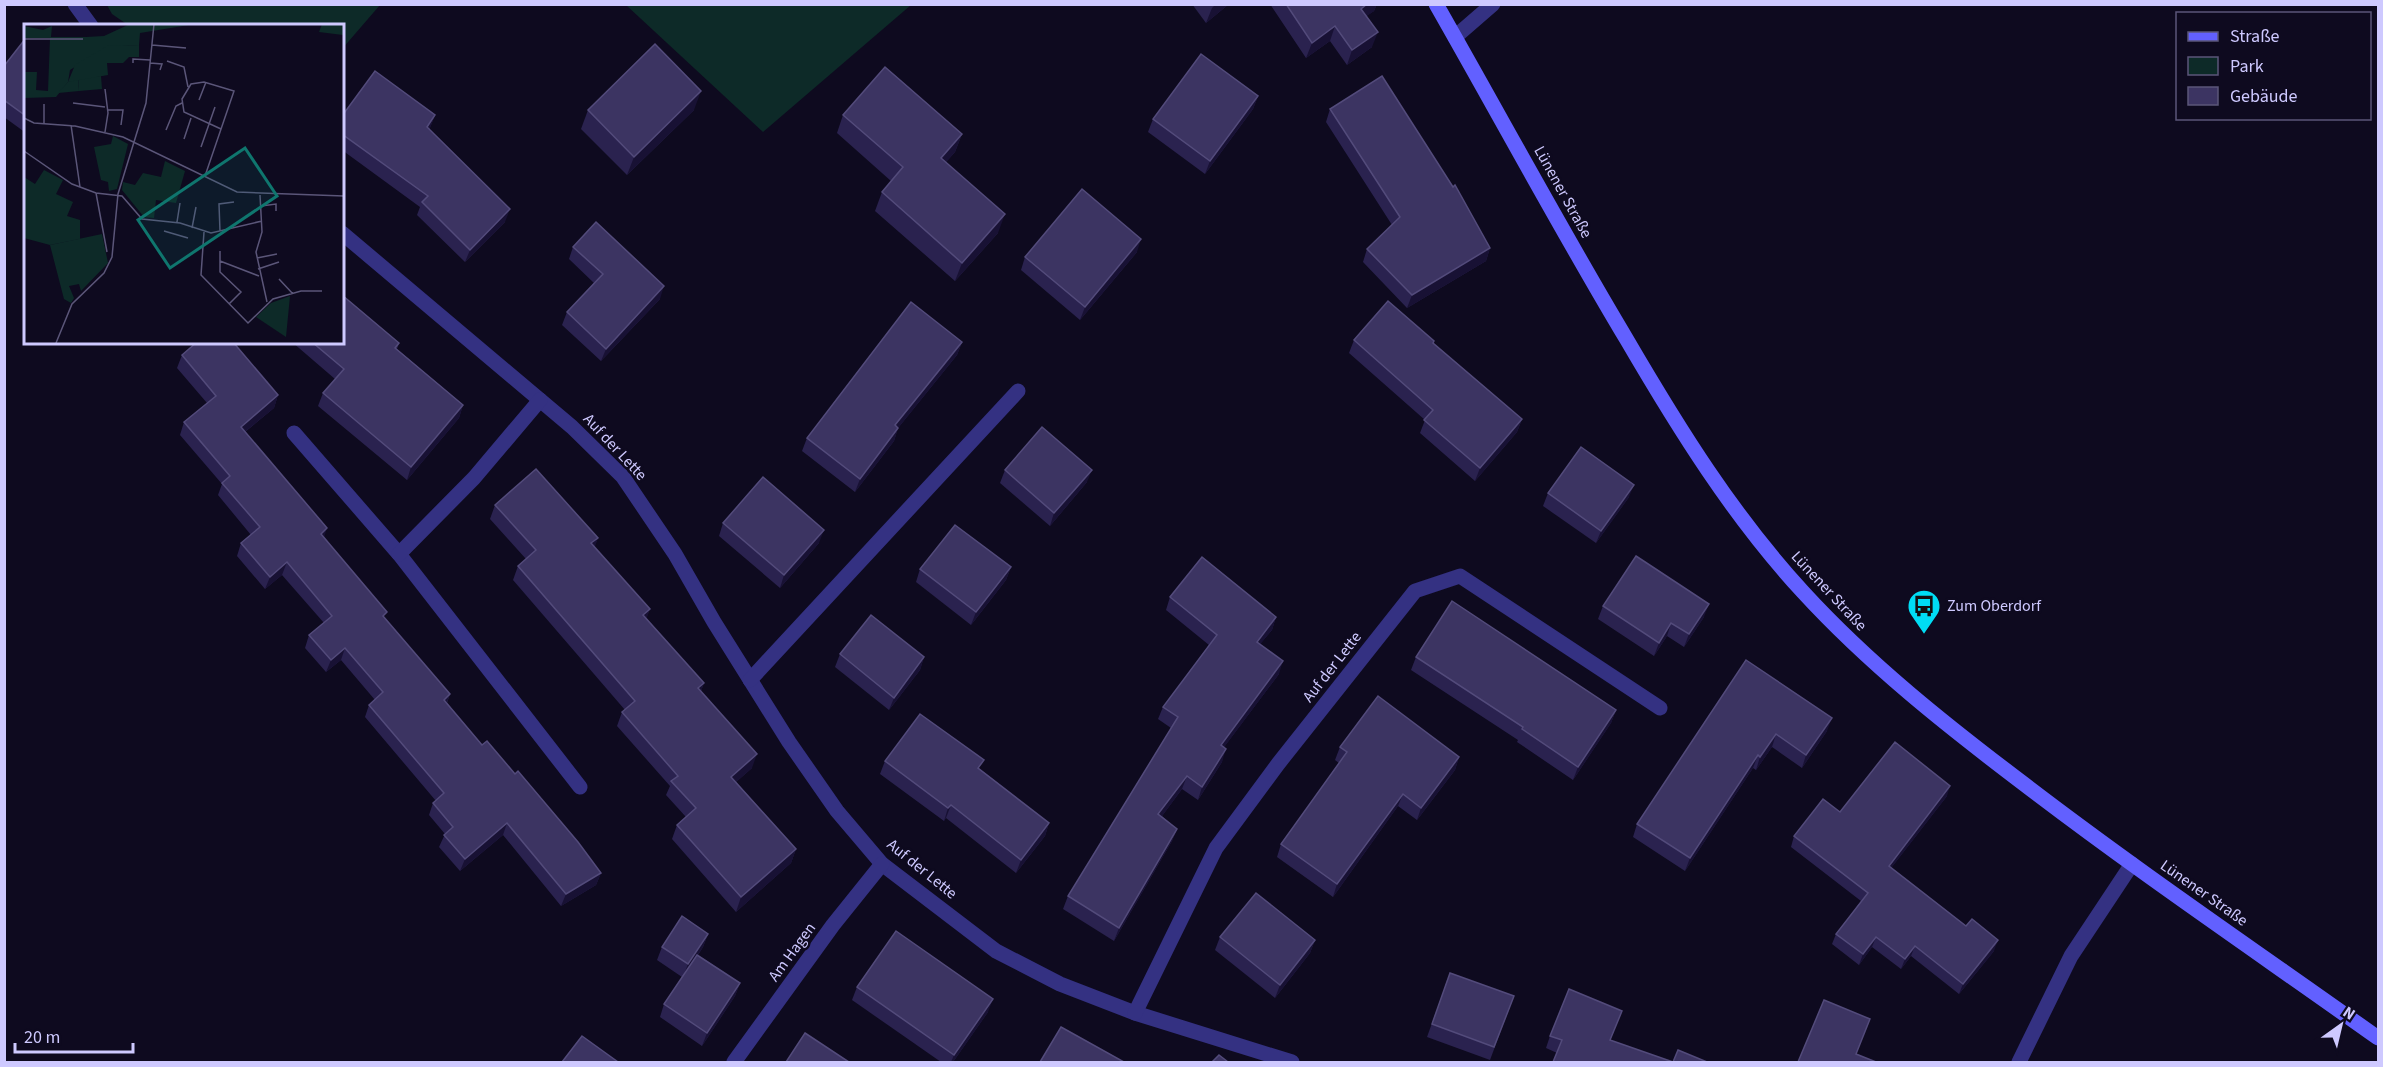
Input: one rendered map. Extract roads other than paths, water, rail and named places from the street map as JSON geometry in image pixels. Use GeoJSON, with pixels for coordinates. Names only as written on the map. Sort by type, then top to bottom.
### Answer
{"type":"FeatureCollection","features":[{"type":"Feature","properties":{"kind":"main road","name":"Lünener Straße"},"geometry":{"type":"LineString","coordinates":[[1436,4],[1602,298],[1684,437],[1750,530],[1802,591],[1842,633],[1960,736],[2132,864],[2379,1038]]}},
{"type":"Feature","properties":{"kind":"street"},"geometry":{"type":"LineString","coordinates":[[75,4],[90,24]]}},
{"type":"Feature","properties":{"kind":"street"},"geometry":{"type":"LineString","coordinates":[[1455,37],[1493,4]]}},
{"type":"Feature","properties":{"kind":"street","name":"Auf der Lette"},"geometry":{"type":"LineString","coordinates":[[344,235],[572,427],[623,477],[675,554],[750,680],[837,811],[882,864],[996,951],[1060,984],[1135,1012],[1292,1062]]}},
{"type":"Feature","properties":{"kind":"street"},"geometry":{"type":"LineString","coordinates":[[750,680],[1018,392]]}},
{"type":"Feature","properties":{"kind":"street"},"geometry":{"type":"LineString","coordinates":[[399,554],[474,478],[540,400]]}},
{"type":"Feature","properties":{"kind":"street"},"geometry":{"type":"LineString","coordinates":[[294,433],[399,554],[580,787]]}},
{"type":"Feature","properties":{"kind":"street","name":"Auf der Lette"},"geometry":{"type":"LineString","coordinates":[[1135,1012],[1216,848],[1278,764],[1415,591],[1460,576],[1660,708]]}},
{"type":"Feature","properties":{"kind":"street","name":"Am Hagen"},"geometry":{"type":"LineString","coordinates":[[734,1062],[833,925],[882,864]]}},
{"type":"Feature","properties":{"kind":"street"},"geometry":{"type":"LineString","coordinates":[[2019,1062],[2071,956],[2132,864]]}},
{"type":"Feature","properties":{"kind":"place","name":"Zum Oberdorf"},"geometry":{"type":"Point","coordinates":[1924,635]}}]}
